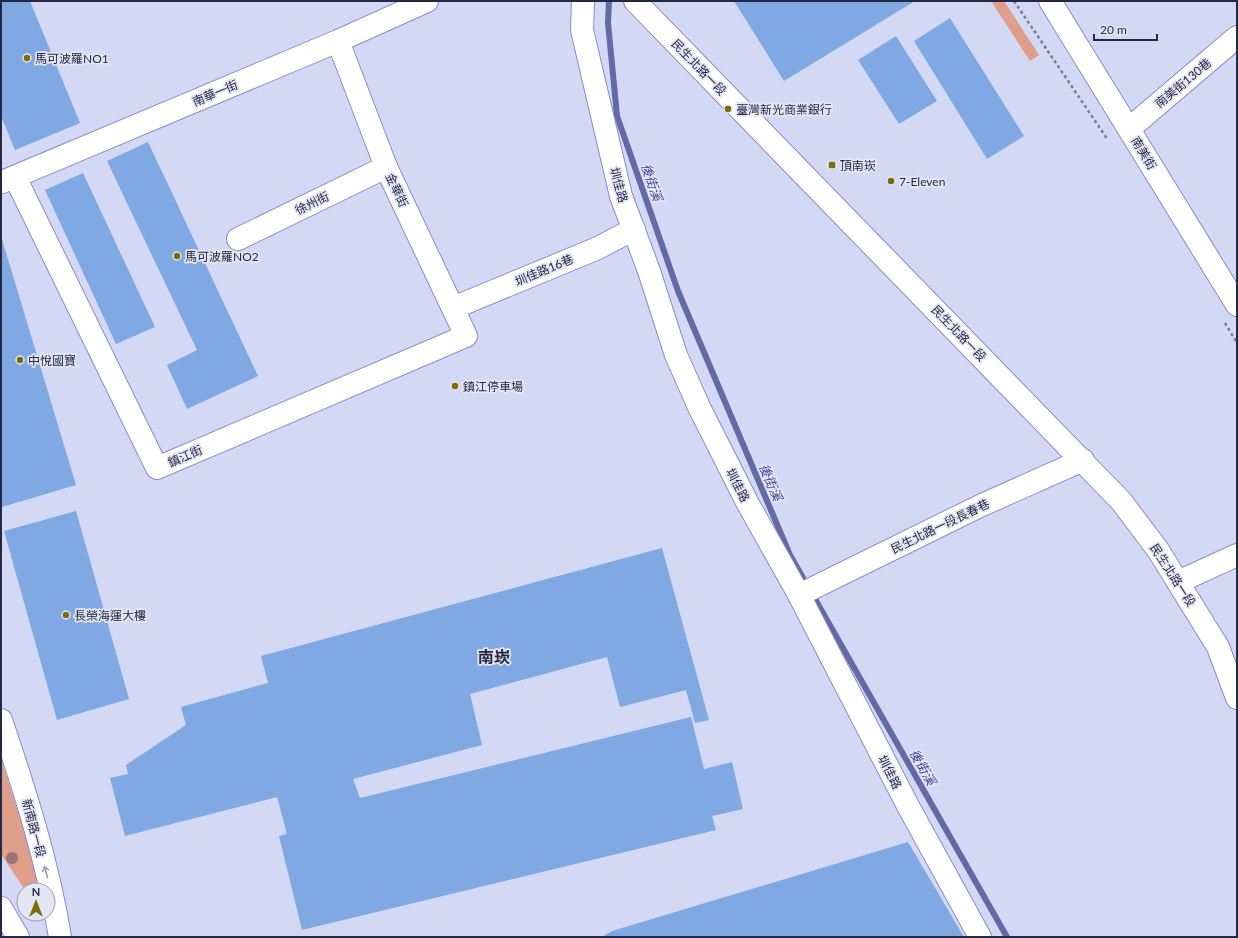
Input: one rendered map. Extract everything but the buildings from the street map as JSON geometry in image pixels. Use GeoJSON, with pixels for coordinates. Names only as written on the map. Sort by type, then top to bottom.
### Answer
{"type":"FeatureCollection","features":[{"type":"Feature","properties":{"kind":"street","name":"南華一街"},"geometry":{"type":"LineString","coordinates":[[8,180],[338,41],[427,1]]}},
{"type":"Feature","properties":{"kind":"street","name":"圳佳路"},"geometry":{"type":"LineString","coordinates":[[583,1],[582,30],[621,196],[649,271],[676,355],[699,407],[747,502],[809,590],[908,806],[980,937]]}},
{"type":"Feature","properties":{"kind":"street","name":"民生北路一段"},"geometry":{"type":"LineString","coordinates":[[635,1],[1121,501],[1158,550],[1218,647],[1237,698]]}},
{"type":"Feature","properties":{"kind":"street","name":"南美街"},"geometry":{"type":"LineString","coordinates":[[1050,1],[1130,128],[1237,306]]}},
{"type":"Feature","properties":{"kind":"street","name":"南美街130巷"},"geometry":{"type":"LineString","coordinates":[[1130,128],[1237,37]]}},
{"type":"Feature","properties":{"kind":"street","name":"金華街"},"geometry":{"type":"LineString","coordinates":[[338,41],[386,167],[466,336]]}},
{"type":"Feature","properties":{"kind":"street","name":"徐州街"},"geometry":{"type":"LineString","coordinates":[[238,239],[386,167]]}},
{"type":"Feature","properties":{"kind":"street","name":"鎮江街"},"geometry":{"type":"LineString","coordinates":[[8,180],[157,468],[466,336]]}},
{"type":"Feature","properties":{"kind":"street","name":"圳佳路16巷"},"geometry":{"type":"LineString","coordinates":[[453,308],[598,248],[634,229]]}},
{"type":"Feature","properties":{"kind":"street","name":"民生北路一段長春巷"},"geometry":{"type":"LineString","coordinates":[[809,590],[982,505],[1082,460]]}},
{"type":"Feature","properties":{"kind":"street"},"geometry":{"type":"LineString","coordinates":[[1178,582],[1237,554]]}},
{"type":"Feature","properties":{"kind":"street","name":"新南路一段"},"geometry":{"type":"LineString","coordinates":[[1,720],[27,803],[54,904],[60,937]]}},
{"type":"Feature","properties":{"kind":"street"},"geometry":{"type":"LineString","coordinates":[[1,908],[18,937]]}},
{"type":"Feature","properties":{"kind":"shaded area"},"geometry":{"type":"Polygon","coordinates":[[[991,1],[1004,1],[1039,55],[1030,61],[991,1]]]}},
{"type":"Feature","properties":{"kind":"shaded area"},"geometry":{"type":"Polygon","coordinates":[[[1,759],[41,882],[20,882],[1,854],[1,759]]]}},
{"type":"Feature","properties":{"kind":"waterway","name":"後街溪"},"geometry":{"type":"LineString","coordinates":[[609,1],[608,23],[617,116],[678,291],[790,555],[1007,937]]}},
{"type":"Feature","properties":{"kind":"place","name":"馬可波羅NO1"},"geometry":{"type":"Point","coordinates":[27,58]}},
{"type":"Feature","properties":{"kind":"place","name":"臺灣新光商業銀行"},"geometry":{"type":"Point","coordinates":[728,109]}},
{"type":"Feature","properties":{"kind":"place","name":"頂南崁"},"geometry":{"type":"Point","coordinates":[832,165]}},
{"type":"Feature","properties":{"kind":"place","name":"7-Eleven"},"geometry":{"type":"Point","coordinates":[891,181]}},
{"type":"Feature","properties":{"kind":"place","name":"馬可波羅NO2"},"geometry":{"type":"Point","coordinates":[177,256]}},
{"type":"Feature","properties":{"kind":"place","name":"中悅國寶"},"geometry":{"type":"Point","coordinates":[20,360]}},
{"type":"Feature","properties":{"kind":"place","name":"鎮江停車場"},"geometry":{"type":"Point","coordinates":[455,386]}},
{"type":"Feature","properties":{"kind":"place","name":"長榮海運大樓"},"geometry":{"type":"Point","coordinates":[66,615]}},
{"type":"Feature","properties":{"kind":"district","name":"南崁"},"geometry":{"type":"Point","coordinates":[494,656]}}]}
